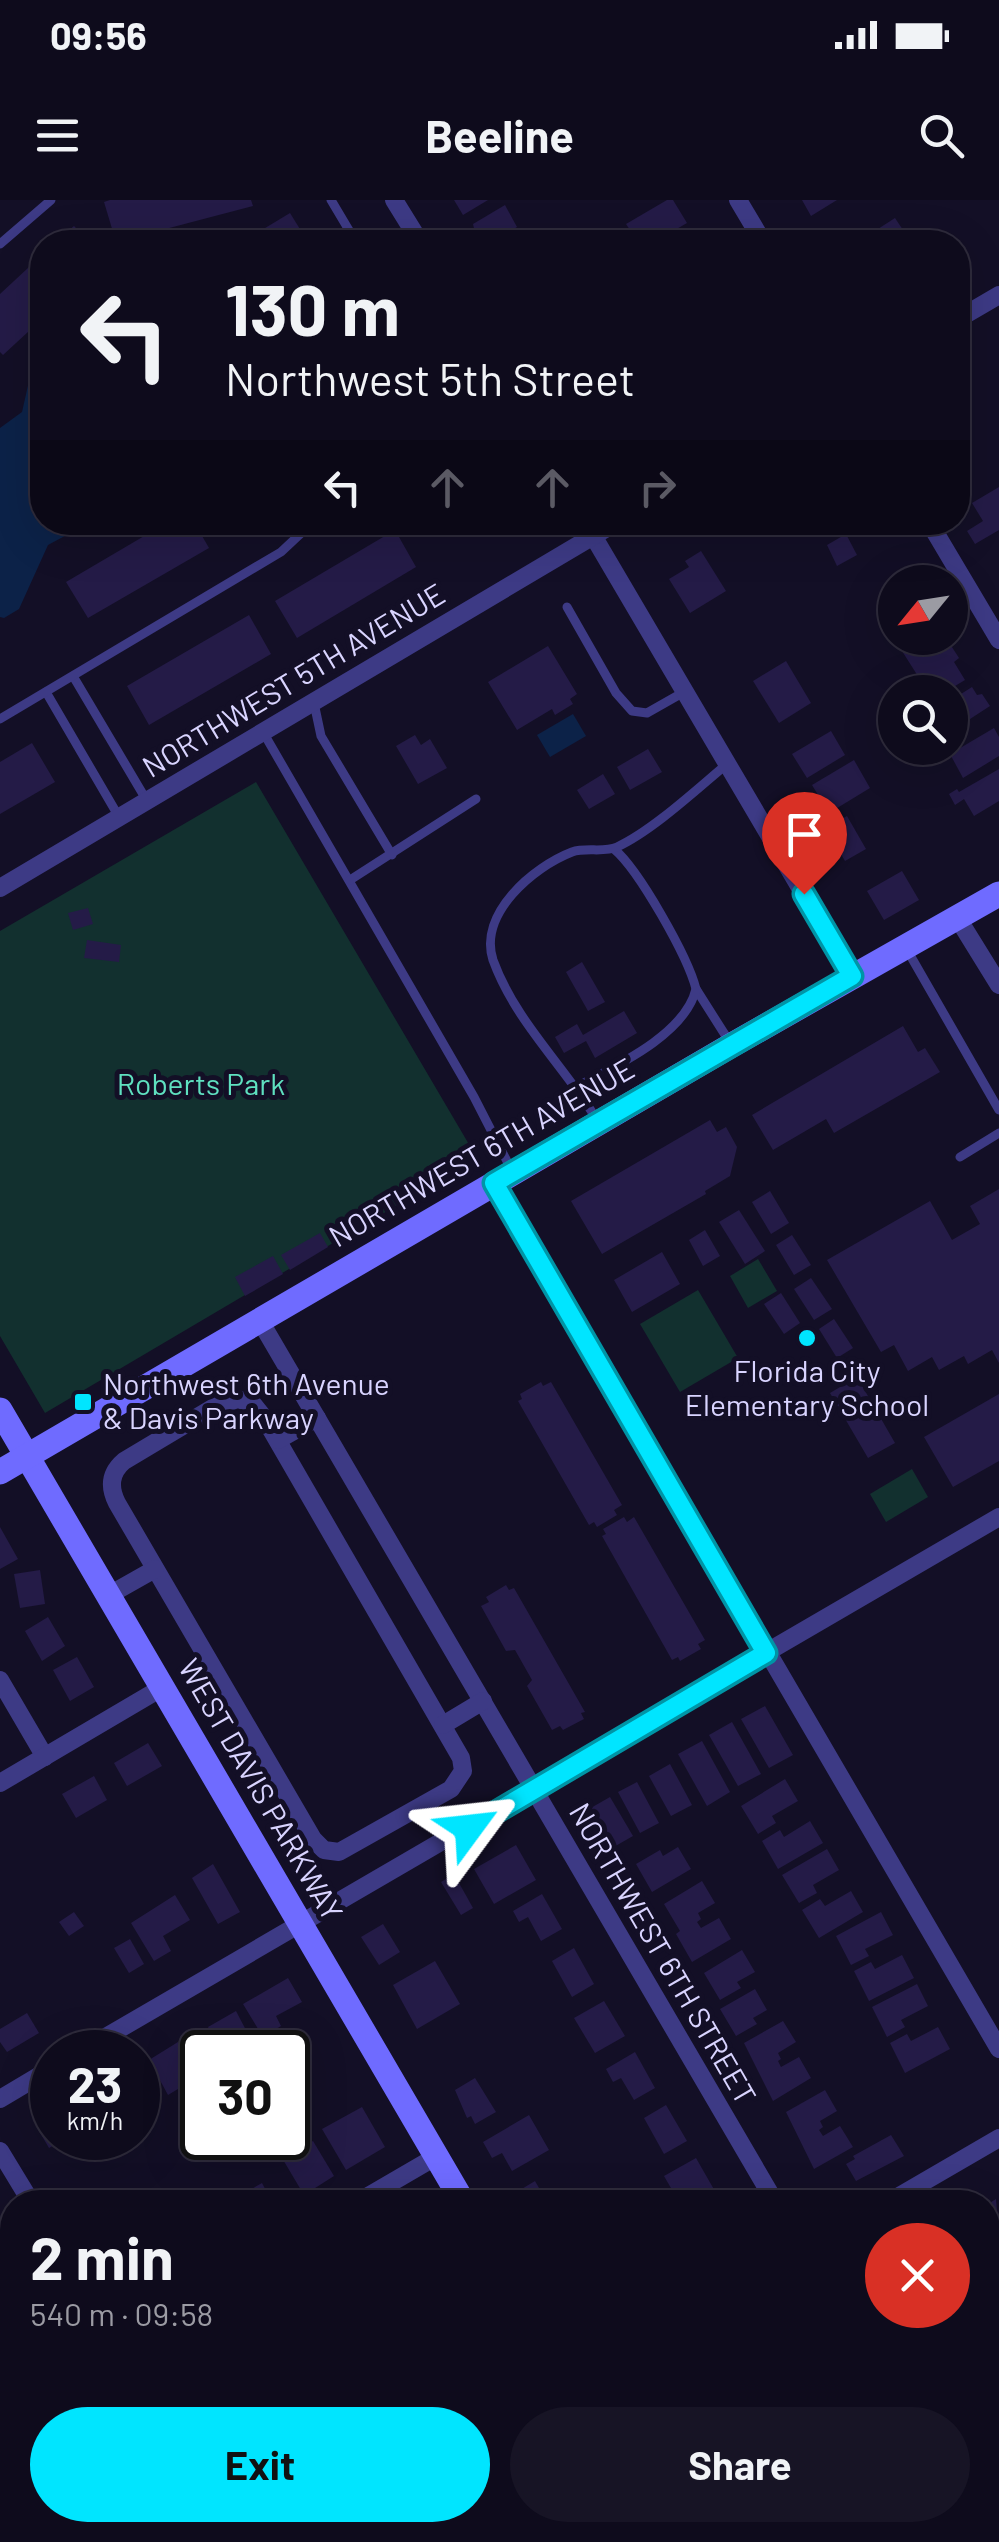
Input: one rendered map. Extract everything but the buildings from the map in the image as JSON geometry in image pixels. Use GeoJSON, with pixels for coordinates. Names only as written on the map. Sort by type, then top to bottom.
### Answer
{"type":"FeatureCollection","features":[{"type":"Feature","properties":{"kind":"street"},"geometry":{"type":"LineString","coordinates":[[394,200],[413,230]]}},
{"type":"Feature","properties":{"kind":"street"},"geometry":{"type":"LineString","coordinates":[[738,200],[756,230]]}},
{"type":"Feature","properties":{"kind":"street"},"geometry":{"type":"LineString","coordinates":[[970,313],[999,295]]}},
{"type":"Feature","properties":{"kind":"street","name":"NORTHWEST 5TH AVENUE"},"geometry":{"type":"LineString","coordinates":[[0,888],[314,702],[581,535]]}},
{"type":"Feature","properties":{"kind":"street"},"geometry":{"type":"LineString","coordinates":[[592,535],[852,976]]}},
{"type":"Feature","properties":{"kind":"street"},"geometry":{"type":"LineString","coordinates":[[937,535],[999,640]]}},
{"type":"Feature","properties":{"kind":"street","name":"NORTHWEST 6TH AVENUE"},"geometry":{"type":"LineString","coordinates":[[0,1472],[732,1045],[999,894]]}},
{"type":"Feature","properties":{"kind":"street"},"geometry":{"type":"LineString","coordinates":[[957,917],[999,984]]}},
{"type":"Feature","properties":{"kind":"street"},"geometry":{"type":"LineString","coordinates":[[503,1178],[766,1653],[999,2049]]}},
{"type":"Feature","properties":{"kind":"street","name":"NORTHWEST 6TH STREET"},"geometry":{"type":"LineString","coordinates":[[260,1320],[767,2190]]}},
{"type":"Feature","properties":{"kind":"street"},"geometry":{"type":"LineString","coordinates":[[238,1398],[259,1410],[278,1440],[462,1758],[463,1771],[457,1785],[339,1852],[324,1850],[313,1840],[113,1495],[112,1478],[119,1465],[216,1406],[238,1398]]}},
{"type":"Feature","properties":{"kind":"street","name":"WEST DAVIS PARKWAY"},"geometry":{"type":"LineString","coordinates":[[0,1410],[457,2190]]}},
{"type":"Feature","properties":{"kind":"street"},"geometry":{"type":"LineString","coordinates":[[278,1440],[317,1418]]}},
{"type":"Feature","properties":{"kind":"street"},"geometry":{"type":"LineString","coordinates":[[118,2030],[999,1517]]}},
{"type":"Feature","properties":{"kind":"street"},"geometry":{"type":"LineString","coordinates":[[109,1595],[155,1569]]}},
{"type":"Feature","properties":{"kind":"street"},"geometry":{"type":"LineString","coordinates":[[0,1680],[46,1757]]}},
{"type":"Feature","properties":{"kind":"street"},"geometry":{"type":"LineString","coordinates":[[0,1784],[163,1686]]}},
{"type":"Feature","properties":{"kind":"street"},"geometry":{"type":"LineString","coordinates":[[443,1726],[483,1702]]}},
{"type":"Feature","properties":{"kind":"street"},"geometry":{"type":"LineString","coordinates":[[0,2099],[30,2081]]}},
{"type":"Feature","properties":{"kind":"street"},"geometry":{"type":"LineString","coordinates":[[910,2190],[999,2138]]}},
{"type":"Feature","properties":{"kind":"street"},"geometry":{"type":"LineString","coordinates":[[0,2152],[23,2190]]}},
{"type":"Feature","properties":{"kind":"street"},"geometry":{"type":"LineString","coordinates":[[378,2190],[436,2156]]}},
{"type":"Feature","properties":{"kind":"lane"},"geometry":{"type":"LineString","coordinates":[[0,244],[50,200]]}},
{"type":"Feature","properties":{"kind":"lane"},"geometry":{"type":"LineString","coordinates":[[330,200],[349,230]]}},
{"type":"Feature","properties":{"kind":"lane"},"geometry":{"type":"LineString","coordinates":[[0,720],[281,552],[299,535]]}},
{"type":"Feature","properties":{"kind":"lane"},"geometry":{"type":"LineString","coordinates":[[567,607],[616,693],[632,712],[647,713],[685,692]]}},
{"type":"Feature","properties":{"kind":"lane"},"geometry":{"type":"LineString","coordinates":[[73,676],[147,801]]}},
{"type":"Feature","properties":{"kind":"lane"},"geometry":{"type":"LineString","coordinates":[[46,692],[120,817]]}},
{"type":"Feature","properties":{"kind":"lane"},"geometry":{"type":"LineString","coordinates":[[314,702],[321,736],[392,855]]}},
{"type":"Feature","properties":{"kind":"lane"},"geometry":{"type":"LineString","coordinates":[[263,732],[350,880],[503,1178]]}},
{"type":"Feature","properties":{"kind":"lane"},"geometry":{"type":"LineString","coordinates":[[599,1123],[576,1086],[550,1058],[504,981],[492,954],[492,924],[508,901],[536,874],[577,850],[614,849],[727,764]]}},
{"type":"Feature","properties":{"kind":"lane"},"geometry":{"type":"LineString","coordinates":[[350,880],[476,799]]}},
{"type":"Feature","properties":{"kind":"lane"},"geometry":{"type":"LineString","coordinates":[[614,849],[633,869],[696,989],[732,1045]]}},
{"type":"Feature","properties":{"kind":"lane"},"geometry":{"type":"LineString","coordinates":[[904,946],[999,1110]]}},
{"type":"Feature","properties":{"kind":"lane"},"geometry":{"type":"LineString","coordinates":[[576,1086],[655,1041],[690,1004],[696,989]]}},
{"type":"Feature","properties":{"kind":"lane"},"geometry":{"type":"LineString","coordinates":[[960,1157],[999,1134]]}},
{"type":"Feature","properties":{"kind":"green space","name":"Roberts Park"},"geometry":{"type":"Polygon","coordinates":[[[256,782],[477,1158],[45,1413],[0,1336],[0,931],[256,782]]]}},
{"type":"Feature","properties":{"kind":"green space"},"geometry":{"type":"Polygon","coordinates":[[[758,1259],[777,1291],[748,1308],[730,1276],[758,1259]]]}},
{"type":"Feature","properties":{"kind":"green space"},"geometry":{"type":"Polygon","coordinates":[[[698,1290],[738,1358],[680,1392],[640,1324],[698,1290]]]}},
{"type":"Feature","properties":{"kind":"green space"},"geometry":{"type":"Polygon","coordinates":[[[912,1469],[928,1497],[886,1522],[870,1494],[912,1469]]]}},
{"type":"Feature","properties":{"kind":"water"},"geometry":{"type":"Polygon","coordinates":[[[29,381],[30,535],[67,535],[48,545],[19,609],[4,618],[0,617],[0,428],[22,412],[29,381]]]}},
{"type":"Feature","properties":{"kind":"water"},"geometry":{"type":"Polygon","coordinates":[[[573,714],[586,736],[550,757],[537,735],[573,714]]]}},
{"type":"Feature","properties":{"kind":"place","name":"Florida City Elementary School"},"geometry":{"type":"Point","coordinates":[807,1338]}},
{"type":"Feature","properties":{"kind":"place","name":"Northwest 6th Avenue & Davis Parkway"},"geometry":{"type":"Point","coordinates":[83,1402]}},
{"type":"Feature","properties":{"kind":"route"},"geometry":{"type":"LineString","coordinates":[[469,1828],[766,1653],[494,1183],[852,976],[804,894]]}}]}
